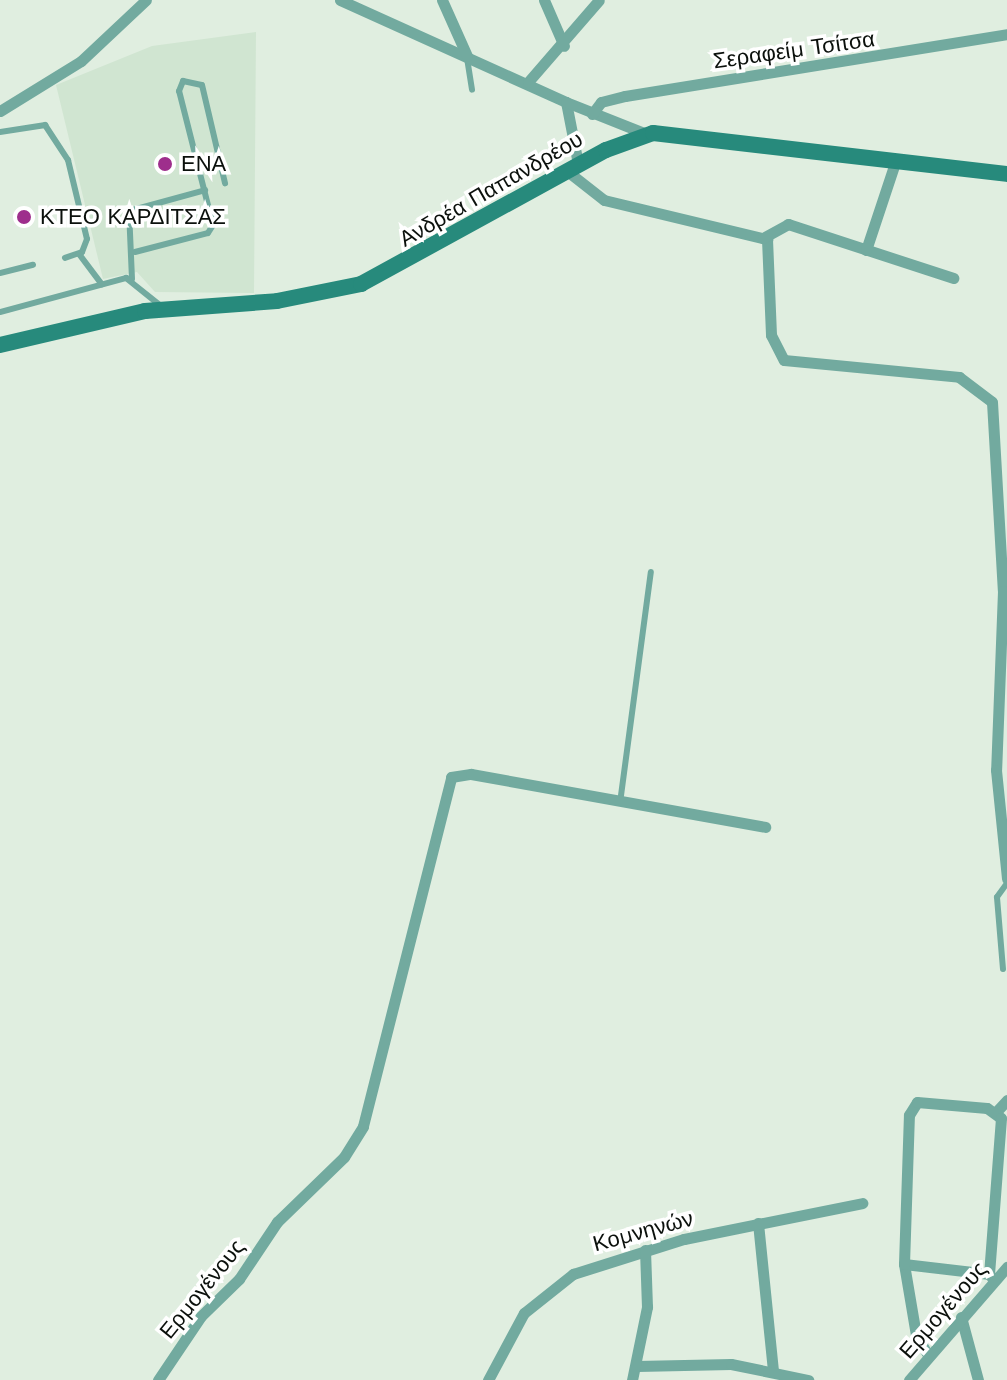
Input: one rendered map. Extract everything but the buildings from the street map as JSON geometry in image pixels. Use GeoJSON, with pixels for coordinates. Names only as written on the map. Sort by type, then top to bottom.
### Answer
{"type":"FeatureCollection","features":[{"type":"Feature","properties":{"kind":"main road","name":"Ανδρέα Παπανδρέου"},"geometry":{"type":"LineString","coordinates":[[0,345],[163,309],[277,301],[361,284],[572,168],[647,134],[672,131],[1007,174]]}},
{"type":"Feature","properties":{"kind":"street"},"geometry":{"type":"LineString","coordinates":[[0,111],[81,61],[146,0]]}},
{"type":"Feature","properties":{"kind":"street"},"geometry":{"type":"LineString","coordinates":[[340,0],[528,82],[592,114],[647,134]]}},
{"type":"Feature","properties":{"kind":"street"},"geometry":{"type":"LineString","coordinates":[[442,0],[467,56]]}},
{"type":"Feature","properties":{"kind":"street"},"geometry":{"type":"LineString","coordinates":[[544,0],[564,46]]}},
{"type":"Feature","properties":{"kind":"street"},"geometry":{"type":"LineString","coordinates":[[528,82],[564,46],[599,0]]}},
{"type":"Feature","properties":{"kind":"street","name":"Σεραφείμ Τσίτσα"},"geometry":{"type":"LineString","coordinates":[[592,114],[606,100],[1007,34]]}},
{"type":"Feature","properties":{"kind":"street"},"geometry":{"type":"LineString","coordinates":[[566,102],[572,168],[604,200],[763,238],[788,224],[953,278]]}},
{"type":"Feature","properties":{"kind":"street"},"geometry":{"type":"LineString","coordinates":[[866,250],[896,160]]}},
{"type":"Feature","properties":{"kind":"street"},"geometry":{"type":"LineString","coordinates":[[763,238],[773,257],[772,342],[784,360],[959,377],[992,402],[1003,591],[1001,768],[1007,879]]}},
{"type":"Feature","properties":{"kind":"street","name":"Ερμογένους"},"geometry":{"type":"LineString","coordinates":[[158,1380],[277,1222],[344,1157],[363,1126],[451,777],[471,774],[620,803]]}},
{"type":"Feature","properties":{"kind":"street"},"geometry":{"type":"LineString","coordinates":[[620,803],[765,827]]}},
{"type":"Feature","properties":{"kind":"street"},"geometry":{"type":"LineString","coordinates":[[995,1113],[1007,1100]]}},
{"type":"Feature","properties":{"kind":"street"},"geometry":{"type":"LineString","coordinates":[[928,1355],[916,1335],[904,1264],[913,1105],[995,1113]]}},
{"type":"Feature","properties":{"kind":"street"},"geometry":{"type":"LineString","coordinates":[[904,1264],[992,1277],[1002,1127],[995,1113]]}},
{"type":"Feature","properties":{"kind":"street","name":"Κομνηνών"},"geometry":{"type":"LineString","coordinates":[[488,1380],[517,1322],[549,1289],[645,1250],[758,1223],[862,1203]]}},
{"type":"Feature","properties":{"kind":"street"},"geometry":{"type":"LineString","coordinates":[[758,1223],[773,1371]]}},
{"type":"Feature","properties":{"kind":"street"},"geometry":{"type":"LineString","coordinates":[[632,1380],[647,1307],[645,1250]]}},
{"type":"Feature","properties":{"kind":"street","name":"Ερμογένους"},"geometry":{"type":"LineString","coordinates":[[909,1380],[992,1277],[1007,1267]]}},
{"type":"Feature","properties":{"kind":"street"},"geometry":{"type":"LineString","coordinates":[[961,1317],[978,1380]]}},
{"type":"Feature","properties":{"kind":"street"},"geometry":{"type":"LineString","coordinates":[[637,1366],[731,1364],[808,1380]]}},
{"type":"Feature","properties":{"kind":"lane"},"geometry":{"type":"LineString","coordinates":[[467,56],[472,90]]}},
{"type":"Feature","properties":{"kind":"lane"},"geometry":{"type":"LineString","coordinates":[[135,252],[210,231],[205,190],[179,91],[183,81],[202,85],[225,183]]}},
{"type":"Feature","properties":{"kind":"lane"},"geometry":{"type":"LineString","coordinates":[[0,132],[34,122],[54,134],[87,239],[79,254],[65,258]]}},
{"type":"Feature","properties":{"kind":"lane"},"geometry":{"type":"LineString","coordinates":[[132,279],[135,252],[129,211],[205,190]]}},
{"type":"Feature","properties":{"kind":"lane"},"geometry":{"type":"LineString","coordinates":[[79,254],[102,284]]}},
{"type":"Feature","properties":{"kind":"lane"},"geometry":{"type":"LineString","coordinates":[[0,273],[33,265]]}},
{"type":"Feature","properties":{"kind":"lane"},"geometry":{"type":"LineString","coordinates":[[132,279],[163,309]]}},
{"type":"Feature","properties":{"kind":"lane"},"geometry":{"type":"LineString","coordinates":[[0,312],[102,284],[132,279]]}},
{"type":"Feature","properties":{"kind":"lane"},"geometry":{"type":"LineString","coordinates":[[620,803],[651,572]]}},
{"type":"Feature","properties":{"kind":"lane"},"geometry":{"type":"LineString","coordinates":[[1003,969],[997,897],[1007,879]]}},
{"type":"Feature","properties":{"kind":"shaded area"},"geometry":{"type":"Polygon","coordinates":[[[256,32],[254,293],[155,292],[137,272],[103,279],[56,85],[152,46],[256,32]]]}},
{"type":"Feature","properties":{"kind":"place","name":"ΕΝΑ"},"geometry":{"type":"Point","coordinates":[165,164]}},
{"type":"Feature","properties":{"kind":"place","name":"ΚΤΕΟ ΚΑΡΔΙΤΣΑΣ"},"geometry":{"type":"Point","coordinates":[24,217]}}]}
